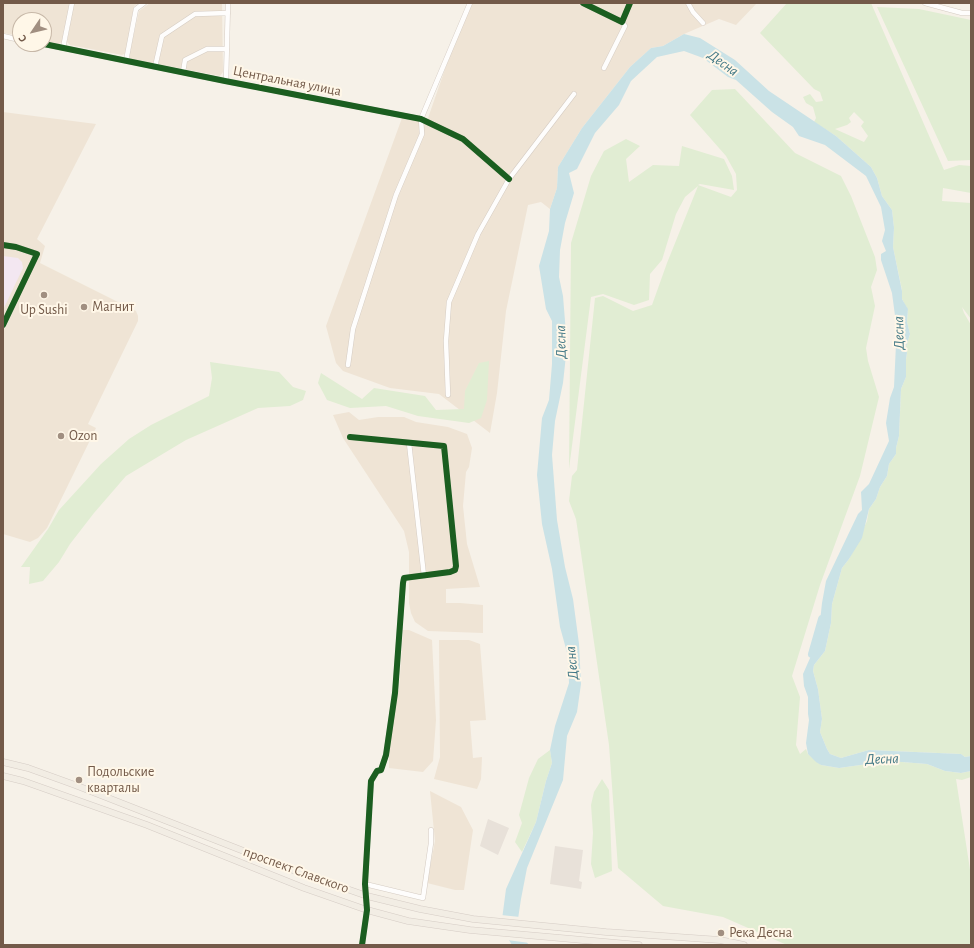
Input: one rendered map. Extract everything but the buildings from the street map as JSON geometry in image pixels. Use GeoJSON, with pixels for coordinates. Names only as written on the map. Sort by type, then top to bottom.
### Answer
{"type":"FeatureCollection","features":[{"type":"Feature","properties":{"kind":"main road","name":"проспект Славского"},"geometry":{"type":"LineString","coordinates":[[3,762],[28,768],[75,785],[292,870],[367,896],[420,909],[474,919],[606,932],[720,940],[744,945]]}},
{"type":"Feature","properties":{"kind":"main road","name":"проспект Славского"},"geometry":{"type":"LineString","coordinates":[[3,776],[37,786],[147,825],[304,888],[367,910],[412,921],[470,930],[639,945]]}},
{"type":"Feature","properties":{"kind":"street"},"geometry":{"type":"LineString","coordinates":[[63,48],[72,3]]}},
{"type":"Feature","properties":{"kind":"street"},"geometry":{"type":"LineString","coordinates":[[126,61],[136,8],[144,3]]}},
{"type":"Feature","properties":{"kind":"street"},"geometry":{"type":"LineString","coordinates":[[226,82],[228,3]]}},
{"type":"Feature","properties":{"kind":"street"},"geometry":{"type":"LineString","coordinates":[[348,365],[353,329],[396,195],[422,134],[421,119],[470,3]]}},
{"type":"Feature","properties":{"kind":"street"},"geometry":{"type":"LineString","coordinates":[[583,3],[622,22],[625,26],[604,68]]}},
{"type":"Feature","properties":{"kind":"street"},"geometry":{"type":"LineString","coordinates":[[622,22],[630,3]]}},
{"type":"Feature","properties":{"kind":"street"},"geometry":{"type":"LineString","coordinates":[[688,3],[693,12],[703,23]]}},
{"type":"Feature","properties":{"kind":"street"},"geometry":{"type":"LineString","coordinates":[[925,3],[962,13],[971,13]]}},
{"type":"Feature","properties":{"kind":"street"},"geometry":{"type":"LineString","coordinates":[[154,67],[162,36],[195,14],[228,13]]}},
{"type":"Feature","properties":{"kind":"street","name":"Центральная улица"},"geometry":{"type":"LineString","coordinates":[[52,46],[226,82],[421,119],[463,139],[509,179]]}},
{"type":"Feature","properties":{"kind":"street"},"geometry":{"type":"LineString","coordinates":[[183,72],[185,60],[207,49],[226,49]]}},
{"type":"Feature","properties":{"kind":"street"},"geometry":{"type":"LineString","coordinates":[[448,395],[446,341],[450,302],[478,234],[509,179],[574,94]]}},
{"type":"Feature","properties":{"kind":"street"},"geometry":{"type":"LineString","coordinates":[[3,245],[16,247],[37,254],[3,325]]}},
{"type":"Feature","properties":{"kind":"street"},"geometry":{"type":"LineString","coordinates":[[350,437],[444,446],[456,566],[455,570],[450,572],[404,578],[395,693],[386,755],[381,770],[377,771],[371,781],[365,884],[367,910],[362,945]]}},
{"type":"Feature","properties":{"kind":"street"},"geometry":{"type":"LineString","coordinates":[[409,443],[424,576]]}},
{"type":"Feature","properties":{"kind":"street"},"geometry":{"type":"LineString","coordinates":[[365,884],[423,898],[431,843],[431,830]]}},
{"type":"Feature","properties":{"kind":"shaded area"},"geometry":{"type":"Polygon","coordinates":[[[3,3],[70,3],[62,42],[59,44],[52,43],[52,12],[12,12],[12,35],[3,33],[3,3]]]}},
{"type":"Feature","properties":{"kind":"shaded area"},"geometry":{"type":"Polygon","coordinates":[[[74,3],[139,3],[134,6],[126,53],[122,55],[70,45],[67,42],[74,3]]]}},
{"type":"Feature","properties":{"kind":"shaded area"},"geometry":{"type":"Polygon","coordinates":[[[150,3],[222,3],[223,72],[220,76],[131,59],[129,56],[139,11],[150,3]]]}},
{"type":"Feature","properties":{"kind":"shaded area"},"geometry":{"type":"Polygon","coordinates":[[[468,3],[757,3],[736,25],[719,19],[684,34],[663,46],[651,48],[630,67],[582,128],[558,167],[557,188],[550,209],[541,202],[528,205],[506,311],[497,393],[490,433],[439,394],[390,388],[343,371],[336,363],[326,326],[402,118],[405,115],[427,121],[468,3]]]}},
{"type":"Feature","properties":{"kind":"shaded area"},"geometry":{"type":"Polygon","coordinates":[[[3,112],[96,124],[37,239],[45,246],[40,263],[136,311],[138,316],[138,321],[88,424],[96,428],[47,528],[38,538],[30,542],[3,534],[3,112]]]}},
{"type":"Feature","properties":{"kind":"shaded area"},"geometry":{"type":"Polygon","coordinates":[[[3,256],[18,258],[22,262],[23,268],[3,310],[3,256]]]}},
{"type":"Feature","properties":{"kind":"shaded area"},"geometry":{"type":"Polygon","coordinates":[[[349,412],[359,420],[378,417],[404,417],[416,422],[448,427],[467,434],[472,448],[469,467],[466,472],[463,506],[467,544],[480,587],[446,589],[446,603],[483,605],[483,633],[428,631],[415,622],[409,603],[409,552],[404,531],[343,438],[333,415],[349,412]]]}},
{"type":"Feature","properties":{"kind":"shaded area"},"geometry":{"type":"Polygon","coordinates":[[[403,630],[409,630],[432,640],[436,720],[433,761],[423,772],[389,768],[389,746],[396,693],[399,690],[403,630]]]}},
{"type":"Feature","properties":{"kind":"shaded area"},"geometry":{"type":"Polygon","coordinates":[[[439,640],[469,640],[480,644],[486,720],[470,721],[473,758],[482,757],[481,779],[477,789],[434,779],[440,757],[439,640]]]}},
{"type":"Feature","properties":{"kind":"shaded area"},"geometry":{"type":"Polygon","coordinates":[[[430,791],[461,807],[473,830],[464,890],[455,890],[427,883],[435,841],[430,791]]]}},
{"type":"Feature","properties":{"kind":"shaded area"},"geometry":{"type":"Polygon","coordinates":[[[488,819],[509,828],[498,855],[480,846],[488,819]]]}},
{"type":"Feature","properties":{"kind":"shaded area"},"geometry":{"type":"Polygon","coordinates":[[[555,846],[583,850],[579,881],[582,882],[581,889],[550,884],[555,846]]]}},
{"type":"Feature","properties":{"kind":"green space"},"geometry":{"type":"Polygon","coordinates":[[[787,3],[871,3],[944,170],[959,165],[971,166],[971,193],[943,188],[942,201],[971,203],[971,319],[962,307],[971,325],[971,756],[965,757],[961,754],[869,750],[841,758],[830,754],[820,732],[822,719],[818,689],[813,671],[814,665],[825,651],[831,623],[832,604],[842,568],[849,559],[867,521],[869,509],[876,499],[880,487],[887,476],[889,464],[896,454],[899,436],[901,389],[906,377],[906,347],[910,334],[907,322],[908,310],[902,299],[902,290],[893,247],[894,228],[892,210],[882,196],[877,178],[871,167],[836,136],[814,122],[816,118],[813,107],[806,103],[803,97],[810,94],[816,102],[823,101],[820,92],[814,89],[760,33],[787,3]],[[854,112],[849,118],[851,122],[835,129],[864,142],[868,136],[861,126],[864,122],[854,112]]]}},
{"type":"Feature","properties":{"kind":"green space"},"geometry":{"type":"Polygon","coordinates":[[[877,7],[919,9],[971,20],[971,160],[948,161],[877,7]]]}},
{"type":"Feature","properties":{"kind":"green space"},"geometry":{"type":"Polygon","coordinates":[[[735,89],[795,153],[841,176],[851,196],[875,257],[877,270],[871,287],[875,306],[866,348],[868,361],[879,397],[860,476],[820,585],[792,676],[800,697],[796,745],[800,754],[806,749],[808,754],[821,765],[839,768],[889,761],[927,764],[945,771],[961,773],[971,771],[971,777],[962,780],[956,779],[971,876],[971,945],[787,945],[723,917],[663,906],[618,868],[609,745],[576,519],[569,501],[572,476],[577,470],[595,298],[603,296],[633,311],[652,305],[698,186],[685,197],[676,214],[662,260],[650,274],[649,300],[634,305],[603,294],[591,297],[569,469],[571,243],[591,176],[604,151],[626,139],[640,146],[626,159],[629,182],[653,165],[679,166],[682,146],[724,159],[732,176],[734,190],[700,184],[698,185],[731,197],[737,190],[736,174],[726,156],[690,115],[712,90],[735,89]]]}},
{"type":"Feature","properties":{"kind":"green space"},"geometry":{"type":"Polygon","coordinates":[[[489,361],[487,400],[481,418],[469,423],[418,416],[386,406],[350,408],[327,400],[318,383],[321,373],[362,399],[374,388],[425,396],[436,410],[464,409],[465,391],[479,363],[489,361]]]}},
{"type":"Feature","properties":{"kind":"green space"},"geometry":{"type":"Polygon","coordinates":[[[210,362],[279,372],[293,387],[306,391],[303,400],[290,406],[258,408],[186,440],[126,476],[94,513],[70,544],[59,562],[43,581],[29,584],[30,567],[21,567],[48,529],[59,510],[101,464],[129,439],[151,425],[209,396],[212,378],[210,362]]]}},
{"type":"Feature","properties":{"kind":"green space"},"geometry":{"type":"Polygon","coordinates":[[[550,750],[552,763],[536,822],[522,852],[515,842],[522,823],[519,815],[529,778],[538,759],[550,750]]]}},
{"type":"Feature","properties":{"kind":"green space"},"geometry":{"type":"Polygon","coordinates":[[[602,779],[609,790],[612,871],[595,878],[591,864],[593,833],[591,805],[594,792],[602,779]]]}},
{"type":"Feature","properties":{"kind":"water"},"geometry":{"type":"Polygon","coordinates":[[[684,34],[700,38],[735,60],[769,91],[836,136],[871,167],[877,178],[882,196],[892,210],[894,228],[893,247],[902,291],[902,299],[908,309],[907,322],[910,334],[906,347],[906,377],[901,389],[899,436],[896,454],[889,464],[887,476],[880,487],[876,499],[869,509],[862,538],[842,568],[832,604],[831,623],[825,651],[814,665],[813,671],[818,689],[822,719],[820,732],[830,754],[841,758],[869,750],[961,754],[965,757],[971,756],[971,771],[961,773],[945,771],[927,764],[889,761],[839,768],[821,765],[808,754],[806,743],[809,720],[808,697],[804,686],[803,674],[818,640],[826,581],[858,514],[862,510],[861,492],[869,484],[889,441],[886,423],[890,398],[894,387],[896,344],[898,338],[892,293],[881,260],[881,254],[886,251],[882,241],[885,230],[881,207],[866,176],[825,145],[799,136],[793,127],[772,112],[736,80],[728,77],[703,58],[684,51],[657,57],[631,81],[619,105],[595,133],[577,169],[569,173],[574,193],[565,223],[560,250],[559,277],[563,296],[567,346],[563,383],[555,421],[552,455],[557,520],[565,567],[573,599],[579,644],[581,684],[577,712],[567,736],[563,780],[527,868],[518,919],[525,940],[529,945],[512,945],[501,927],[506,889],[536,822],[552,763],[550,750],[555,726],[569,683],[568,656],[560,627],[552,569],[542,524],[537,475],[542,418],[549,400],[552,364],[552,321],[546,309],[539,266],[549,231],[550,209],[557,188],[558,167],[582,128],[630,67],[651,48],[663,46],[684,34]]]}},
{"type":"Feature","properties":{"kind":"pier"},"geometry":{"type":"Polygon","coordinates":[[[501,915],[520,917],[527,939],[530,943],[507,940],[500,928],[501,915]]]}},
{"type":"Feature","properties":{"kind":"waterway","name":"Десна"},"geometry":{"type":"LineString","coordinates":[[812,654],[822,619]]}},
{"type":"Feature","properties":{"kind":"cycle path"},"geometry":{"type":"LineString","coordinates":[[583,3],[622,22],[630,3]]}},
{"type":"Feature","properties":{"kind":"cycle path"},"geometry":{"type":"LineString","coordinates":[[52,46],[421,119],[463,139],[509,179]]}},
{"type":"Feature","properties":{"kind":"cycle path"},"geometry":{"type":"LineString","coordinates":[[3,245],[16,247],[37,254],[3,325]]}},
{"type":"Feature","properties":{"kind":"cycle path"},"geometry":{"type":"LineString","coordinates":[[350,437],[444,446],[456,566],[455,570],[450,572],[404,578],[395,693],[386,755],[381,770],[377,771],[371,781],[365,884],[367,910],[362,945]]}},
{"type":"Feature","properties":{"kind":"place","name":"Up Sushi"},"geometry":{"type":"Point","coordinates":[44,295]}},
{"type":"Feature","properties":{"kind":"place","name":"Магнит"},"geometry":{"type":"Point","coordinates":[84,307]}},
{"type":"Feature","properties":{"kind":"place","name":"Ozon"},"geometry":{"type":"Point","coordinates":[61,436]}},
{"type":"Feature","properties":{"kind":"place","name":"Подольские кварталы"},"geometry":{"type":"Point","coordinates":[79,780]}},
{"type":"Feature","properties":{"kind":"place","name":"Река Десна"},"geometry":{"type":"Point","coordinates":[721,933]}}]}
